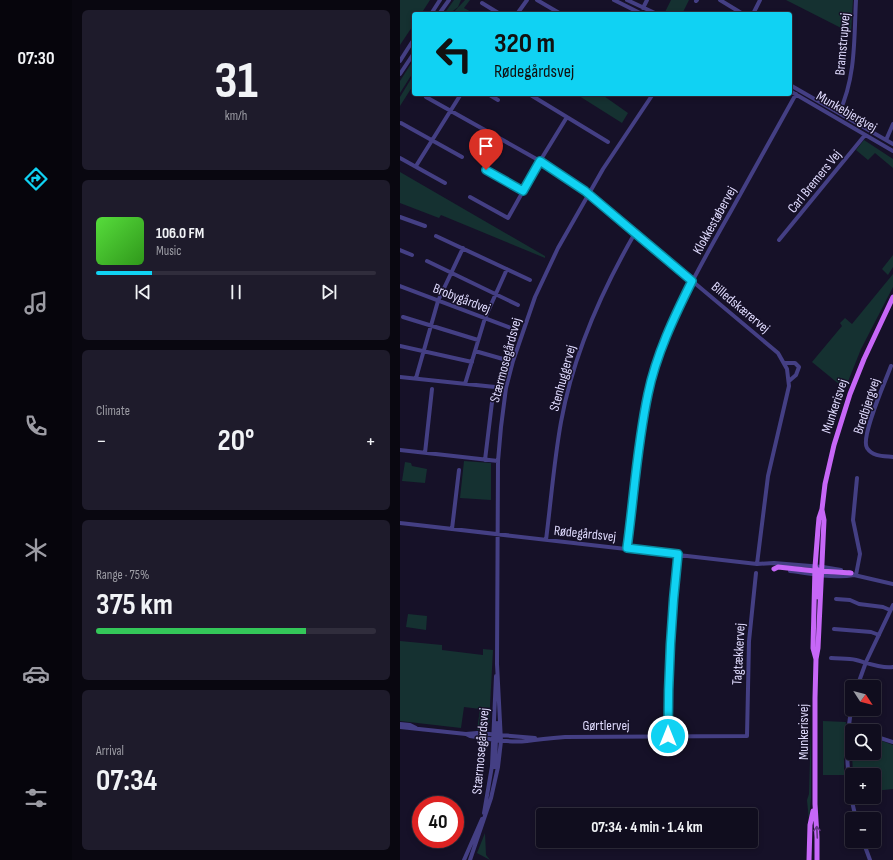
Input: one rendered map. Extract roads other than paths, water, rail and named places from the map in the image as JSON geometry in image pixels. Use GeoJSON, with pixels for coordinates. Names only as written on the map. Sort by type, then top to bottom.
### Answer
{"type":"FeatureCollection","features":[{"type":"Feature","properties":{"kind":"main road","name":"Munkerisvej"},"geometry":{"type":"LineString","coordinates":[[817,860],[815,804],[816,659],[820,623],[818,518],[822,509],[825,484],[841,420],[864,359],[893,297]]}},
{"type":"Feature","properties":{"kind":"main road","name":"Munkerisvej"},"geometry":{"type":"LineString","coordinates":[[884,316],[893,303]]}},
{"type":"Feature","properties":{"kind":"main road","name":"Munkerisvej"},"geometry":{"type":"LineString","coordinates":[[816,659],[813,648],[824,520],[822,509]]}},
{"type":"Feature","properties":{"kind":"main road"},"geometry":{"type":"LineString","coordinates":[[774,569],[778,567],[854,574]]}},
{"type":"Feature","properties":{"kind":"main road","name":"Munkerisvej"},"geometry":{"type":"LineString","coordinates":[[809,860],[810,825],[815,804]]}},
{"type":"Feature","properties":{"kind":"main road"},"geometry":{"type":"LineString","coordinates":[[809,849],[812,860]]}},
{"type":"Feature","properties":{"kind":"street"},"geometry":{"type":"LineString","coordinates":[[432,12],[440,0]]}},
{"type":"Feature","properties":{"kind":"street"},"geometry":{"type":"LineString","coordinates":[[440,12],[449,0]]}},
{"type":"Feature","properties":{"kind":"street"},"geometry":{"type":"LineString","coordinates":[[519,12],[528,0]]}},
{"type":"Feature","properties":{"kind":"street"},"geometry":{"type":"LineString","coordinates":[[537,0],[558,12]]}},
{"type":"Feature","properties":{"kind":"street"},"geometry":{"type":"LineString","coordinates":[[614,0],[636,12]]}},
{"type":"Feature","properties":{"kind":"street"},"geometry":{"type":"LineString","coordinates":[[627,0],[652,12]]}},
{"type":"Feature","properties":{"kind":"street"},"geometry":{"type":"LineString","coordinates":[[643,8],[646,0]]}},
{"type":"Feature","properties":{"kind":"street"},"geometry":{"type":"LineString","coordinates":[[720,0],[740,12]]}},
{"type":"Feature","properties":{"kind":"street"},"geometry":{"type":"LineString","coordinates":[[754,12],[760,0]]}},
{"type":"Feature","properties":{"kind":"street","name":"Bramstrupvej"},"geometry":{"type":"LineString","coordinates":[[839,113],[848,91],[853,68],[856,0]]}},
{"type":"Feature","properties":{"kind":"street"},"geometry":{"type":"LineString","coordinates":[[482,3],[497,12]]}},
{"type":"Feature","properties":{"kind":"street"},"geometry":{"type":"LineString","coordinates":[[400,61],[412,42]]}},
{"type":"Feature","properties":{"kind":"street"},"geometry":{"type":"LineString","coordinates":[[400,74],[412,56]]}},
{"type":"Feature","properties":{"kind":"street","name":"Munkebjergvej"},"geometry":{"type":"LineString","coordinates":[[792,86],[893,144]]}},
{"type":"Feature","properties":{"kind":"street","name":"Munkebjergvej"},"geometry":{"type":"LineString","coordinates":[[792,92],[893,151]]}},
{"type":"Feature","properties":{"kind":"street","name":"Klokkestøbervej"},"geometry":{"type":"LineString","coordinates":[[627,548],[639,441],[648,394],[666,336],[692,281],[796,94]]}},
{"type":"Feature","properties":{"kind":"street"},"geometry":{"type":"LineString","coordinates":[[416,166],[460,96]]}},
{"type":"Feature","properties":{"kind":"street"},"geometry":{"type":"LineString","coordinates":[[491,96],[498,100]]}},
{"type":"Feature","properties":{"kind":"street"},"geometry":{"type":"LineString","coordinates":[[532,96],[608,142]]}},
{"type":"Feature","properties":{"kind":"street","name":"Stærmosegårdsvej"},"geometry":{"type":"LineString","coordinates":[[468,858],[488,809],[495,784],[498,664],[498,461],[506,388],[522,332],[540,284],[588,194],[615,150],[652,96]]}},
{"type":"Feature","properties":{"kind":"street","name":"Billedskærervej"},"geometry":{"type":"LineString","coordinates":[[426,97],[540,161],[588,194],[774,349],[784,363],[788,372],[789,381],[768,476],[760,564]]}},
{"type":"Feature","properties":{"kind":"street"},"geometry":{"type":"LineString","coordinates":[[470,197],[508,218],[567,117]]}},
{"type":"Feature","properties":{"kind":"street"},"geometry":{"type":"LineString","coordinates":[[401,123],[462,157]]}},
{"type":"Feature","properties":{"kind":"street"},"geometry":{"type":"LineString","coordinates":[[886,140],[893,124]]}},
{"type":"Feature","properties":{"kind":"street","name":"Carl Bremers Vej"},"geometry":{"type":"LineString","coordinates":[[779,240],[865,135]]}},
{"type":"Feature","properties":{"kind":"street"},"geometry":{"type":"LineString","coordinates":[[400,158],[445,183]]}},
{"type":"Feature","properties":{"kind":"street"},"geometry":{"type":"LineString","coordinates":[[486,170],[523,191]]}},
{"type":"Feature","properties":{"kind":"street"},"geometry":{"type":"LineString","coordinates":[[400,217],[425,226]]}},
{"type":"Feature","properties":{"kind":"street","name":"Stenhuggervej"},"geometry":{"type":"LineString","coordinates":[[546,540],[560,428],[574,369],[583,341],[599,302],[635,234]]}},
{"type":"Feature","properties":{"kind":"street"},"geometry":{"type":"LineString","coordinates":[[436,236],[530,280]]}},
{"type":"Feature","properties":{"kind":"street"},"geometry":{"type":"LineString","coordinates":[[416,378],[438,300],[463,248]]}},
{"type":"Feature","properties":{"kind":"street"},"geometry":{"type":"LineString","coordinates":[[400,250],[412,255]]}},
{"type":"Feature","properties":{"kind":"street"},"geometry":{"type":"LineString","coordinates":[[427,261],[518,305]]}},
{"type":"Feature","properties":{"kind":"street"},"geometry":{"type":"LineString","coordinates":[[465,384],[485,318],[507,269]]}},
{"type":"Feature","properties":{"kind":"street","name":"Brobygårdvej"},"geometry":{"type":"LineString","coordinates":[[400,286],[516,330]]}},
{"type":"Feature","properties":{"kind":"street"},"geometry":{"type":"LineString","coordinates":[[403,317],[478,340]]}},
{"type":"Feature","properties":{"kind":"street"},"geometry":{"type":"LineString","coordinates":[[400,346],[472,362]]}},
{"type":"Feature","properties":{"kind":"street"},"geometry":{"type":"LineString","coordinates":[[475,351],[503,360]]}},
{"type":"Feature","properties":{"kind":"street","name":"Billedskærervej"},"geometry":{"type":"LineString","coordinates":[[784,363],[796,363],[799,367],[796,375],[789,381]]}},
{"type":"Feature","properties":{"kind":"street","name":"Bredbjergvej"},"geometry":{"type":"LineString","coordinates":[[891,366],[865,438],[867,448],[874,454],[893,457]]}},
{"type":"Feature","properties":{"kind":"street"},"geometry":{"type":"LineString","coordinates":[[400,377],[495,387]]}},
{"type":"Feature","properties":{"kind":"street"},"geometry":{"type":"LineString","coordinates":[[425,453],[432,389]]}},
{"type":"Feature","properties":{"kind":"street"},"geometry":{"type":"LineString","coordinates":[[485,460],[493,394]]}},
{"type":"Feature","properties":{"kind":"street"},"geometry":{"type":"LineString","coordinates":[[400,450],[498,461]]}},
{"type":"Feature","properties":{"kind":"street"},"geometry":{"type":"LineString","coordinates":[[452,529],[459,470]]}},
{"type":"Feature","properties":{"kind":"street"},"geometry":{"type":"LineString","coordinates":[[857,478],[853,515],[860,554],[854,574],[893,584]]}},
{"type":"Feature","properties":{"kind":"street","name":"Rødegårdsvej"},"geometry":{"type":"LineString","coordinates":[[400,523],[760,564],[774,563],[819,571]]}},
{"type":"Feature","properties":{"kind":"street"},"geometry":{"type":"LineString","coordinates":[[668,736],[670,634],[678,554]]}},
{"type":"Feature","properties":{"kind":"street","name":"Rødegårdsvej"},"geometry":{"type":"LineString","coordinates":[[760,564],[774,569]]}},
{"type":"Feature","properties":{"kind":"street","name":"Tagtækkervej"},"geometry":{"type":"LineString","coordinates":[[746,736],[749,641],[756,573]]}},
{"type":"Feature","properties":{"kind":"street"},"geometry":{"type":"LineString","coordinates":[[836,599],[850,600],[859,604],[883,607],[890,610]]}},
{"type":"Feature","properties":{"kind":"street"},"geometry":{"type":"LineString","coordinates":[[860,680],[866,662],[893,605]]}},
{"type":"Feature","properties":{"kind":"street"},"geometry":{"type":"LineString","coordinates":[[834,629],[871,632],[879,635]]}},
{"type":"Feature","properties":{"kind":"street"},"geometry":{"type":"LineString","coordinates":[[831,658],[866,662],[880,667],[893,667]]}},
{"type":"Feature","properties":{"kind":"street","name":"Stærmosegårdsvej"},"geometry":{"type":"LineString","coordinates":[[468,858],[484,813],[491,777],[497,738],[495,689],[498,664]]}},
{"type":"Feature","properties":{"kind":"street","name":"Gørtlervej"},"geometry":{"type":"LineString","coordinates":[[400,724],[410,725],[416,728]]}},
{"type":"Feature","properties":{"kind":"street","name":"Gørtlervej"},"geometry":{"type":"LineString","coordinates":[[400,727],[527,741],[538,738],[579,736],[746,736]]}},
{"type":"Feature","properties":{"kind":"street"},"geometry":{"type":"LineString","coordinates":[[881,738],[893,742]]}},
{"type":"Feature","properties":{"kind":"street"},"geometry":{"type":"LineString","coordinates":[[849,760],[848,780],[855,812]]}},
{"type":"Feature","properties":{"kind":"street"},"geometry":{"type":"LineString","coordinates":[[866,848],[870,860]]}}]}
